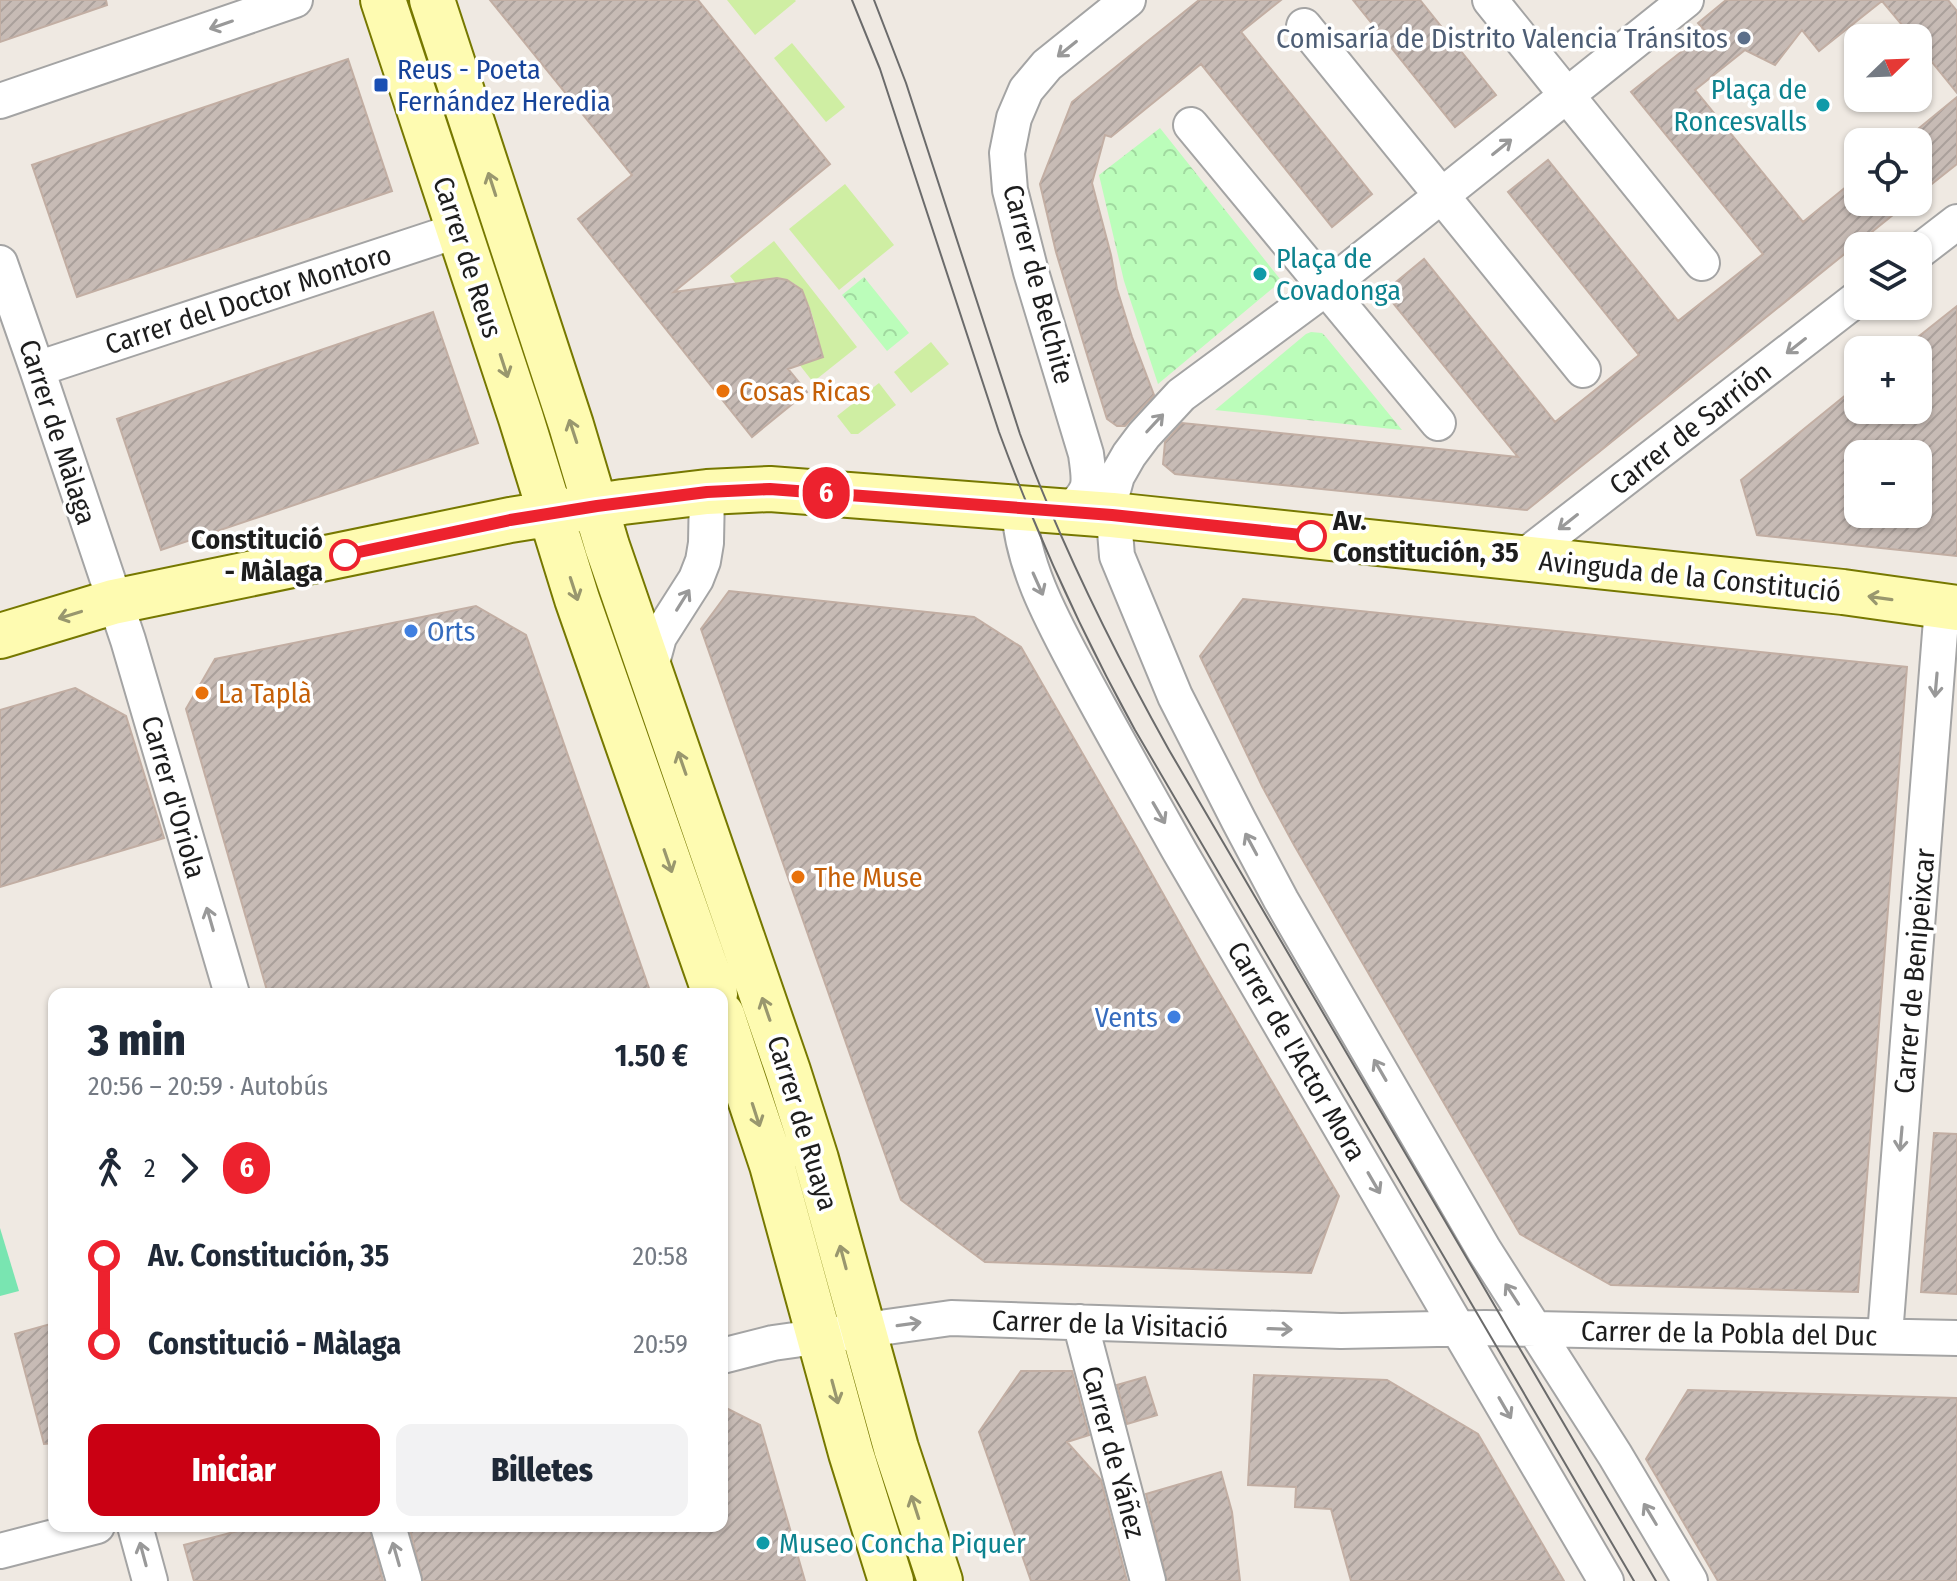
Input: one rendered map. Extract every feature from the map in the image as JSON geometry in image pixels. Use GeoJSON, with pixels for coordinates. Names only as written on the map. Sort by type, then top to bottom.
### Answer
{"type":"FeatureCollection","features":[{"type":"Feature","properties":{"kind":"street"},"geometry":{"type":"LineString","coordinates":[[0,101],[295,0]]}},
{"type":"Feature","properties":{"kind":"street","name":"Carrer de Reus"},"geometry":{"type":"LineString","coordinates":[[383,0],[550,515]]}},
{"type":"Feature","properties":{"kind":"street","name":"Carrer de Reus"},"geometry":{"type":"LineString","coordinates":[[432,0],[597,506]]}},
{"type":"Feature","properties":{"kind":"street","name":"Carrer de Belchite"},"geometry":{"type":"LineString","coordinates":[[1068,512],[1083,498],[1090,484],[1086,454],[1031,272],[1010,190],[1007,153],[1014,118],[1026,90],[1047,65],[1128,0]]}},
{"type":"Feature","properties":{"kind":"street"},"geometry":{"type":"LineString","coordinates":[[1490,0],[1702,263]]}},
{"type":"Feature","properties":{"kind":"street"},"geometry":{"type":"LineString","coordinates":[[1673,10],[1326,288],[1181,395],[1129,455],[1117,476],[1112,494],[1112,515],[1117,556],[1148,633],[1199,746],[1289,914],[1484,1250],[1615,1455],[1690,1581]]}},
{"type":"Feature","properties":{"kind":"street"},"geometry":{"type":"LineString","coordinates":[[1304,26],[1583,370]]}},
{"type":"Feature","properties":{"kind":"street"},"geometry":{"type":"LineString","coordinates":[[1191,125],[1438,423]]}},
{"type":"Feature","properties":{"kind":"street"},"geometry":{"type":"LineString","coordinates":[[1932,241],[1957,222]]}},
{"type":"Feature","properties":{"kind":"street","name":"Carrer del Doctor Montoro"},"geometry":{"type":"LineString","coordinates":[[37,369],[459,230]]}},
{"type":"Feature","properties":{"kind":"street","name":"Carrer de Màlaga"},"geometry":{"type":"LineString","coordinates":[[0,263],[113,602]]}},
{"type":"Feature","properties":{"kind":"street","name":"Carrer de Sarrión"},"geometry":{"type":"LineString","coordinates":[[1522,558],[1844,309]]}},
{"type":"Feature","properties":{"kind":"street"},"geometry":{"type":"LineString","coordinates":[[1086,454],[1095,463],[1105,465],[1117,463],[1129,455]]}},
{"type":"Feature","properties":{"kind":"street","name":"Avinguda de la Constitució"},"geometry":{"type":"LineString","coordinates":[[0,636],[113,602],[510,520],[707,492],[770,489],[1112,515],[1843,592],[1950,608]]}},
{"type":"Feature","properties":{"kind":"street"},"geometry":{"type":"LineString","coordinates":[[650,670],[659,637],[696,579],[703,561],[707,492]]}},
{"type":"Feature","properties":{"kind":"street","name":"Carrer de Ruaya"},"geometry":{"type":"LineString","coordinates":[[597,506],[607,546],[788,1071],[816,1159],[896,1448],[940,1581]]}},
{"type":"Feature","properties":{"kind":"street","name":"Carrer de l'Actor Mora"},"geometry":{"type":"LineString","coordinates":[[1019,508],[1020,527],[1032,572],[1102,713],[1606,1581]]}},
{"type":"Feature","properties":{"kind":"street"},"geometry":{"type":"LineString","coordinates":[[550,515],[713,988]]}},
{"type":"Feature","properties":{"kind":"street","name":"Carrer d'Oriola"},"geometry":{"type":"LineString","coordinates":[[113,602],[128,640],[230,988]]}},
{"type":"Feature","properties":{"kind":"street","name":"Carrer de Benipeixcar"},"geometry":{"type":"LineString","coordinates":[[1885,1335],[1950,608]]}},
{"type":"Feature","properties":{"kind":"street","name":"Carrer de Ruaya"},"geometry":{"type":"LineString","coordinates":[[728,1033],[772,1165],[851,1453],[891,1581]]}},
{"type":"Feature","properties":{"kind":"street","name":"Carrer de la Visitació"},"geometry":{"type":"LineString","coordinates":[[728,1354],[773,1343],[951,1318],[1341,1331],[1501,1328]]}},
{"type":"Feature","properties":{"kind":"street","name":"Carrer de Yáñez"},"geometry":{"type":"LineString","coordinates":[[1080,1322],[1148,1581]]}},
{"type":"Feature","properties":{"kind":"street","name":"Carrer de la Pobla del Duc"},"geometry":{"type":"LineString","coordinates":[[1501,1328],[1957,1338]]}},
{"type":"Feature","properties":{"kind":"street"},"geometry":{"type":"LineString","coordinates":[[0,1551],[74,1532]]}},
{"type":"Feature","properties":{"kind":"street"},"geometry":{"type":"LineString","coordinates":[[137,1532],[150,1581]]}},
{"type":"Feature","properties":{"kind":"street"},"geometry":{"type":"LineString","coordinates":[[390,1532],[404,1581]]}},
{"type":"Feature","properties":{"kind":"green space"},"geometry":{"type":"Polygon","coordinates":[[[727,0],[795,0],[796,1],[755,35],[727,0]]]}},
{"type":"Feature","properties":{"kind":"green space"},"geometry":{"type":"Polygon","coordinates":[[[792,43],[845,107],[826,122],[774,58],[792,43]]]}},
{"type":"Feature","properties":{"kind":"green space"},"geometry":{"type":"Polygon","coordinates":[[[1160,128],[1280,279],[1158,384],[1124,281],[1099,175],[1160,128]]]}},
{"type":"Feature","properties":{"kind":"green space"},"geometry":{"type":"Polygon","coordinates":[[[845,184],[894,245],[839,290],[789,229],[845,184]]]}},
{"type":"Feature","properties":{"kind":"green space"},"geometry":{"type":"Polygon","coordinates":[[[774,241],[857,347],[813,382],[730,276],[774,241]],[[777,278],[751,285],[800,364],[823,357],[804,295],[796,284],[777,278]]]}},
{"type":"Feature","properties":{"kind":"green space"},"geometry":{"type":"Polygon","coordinates":[[[864,277],[909,333],[887,351],[842,295],[864,277]]]}},
{"type":"Feature","properties":{"kind":"green space"},"geometry":{"type":"Polygon","coordinates":[[[1311,332],[1322,333],[1326,337],[1402,430],[1215,410],[1311,332]]]}},
{"type":"Feature","properties":{"kind":"green space"},"geometry":{"type":"Polygon","coordinates":[[[931,342],[949,364],[911,393],[894,372],[931,342]]]}},
{"type":"Feature","properties":{"kind":"green space"},"geometry":{"type":"Polygon","coordinates":[[[879,383],[896,405],[858,434],[851,434],[837,416],[879,383]]]}},
{"type":"Feature","properties":{"kind":"green space"},"geometry":{"type":"Polygon","coordinates":[[[0,1228],[19,1291],[0,1296],[0,1228]]]}},
{"type":"Feature","properties":{"kind":"building"},"geometry":{"type":"Polygon","coordinates":[[[0,0],[106,0],[107,5],[0,42],[0,0]]]}},
{"type":"Feature","properties":{"kind":"building"},"geometry":{"type":"Polygon","coordinates":[[[490,0],[698,0],[830,164],[674,292],[777,278],[787,280],[802,290],[823,357],[788,369],[807,392],[752,437],[578,219],[632,175],[490,0]]]}},
{"type":"Feature","properties":{"kind":"building"},"geometry":{"type":"Polygon","coordinates":[[[1199,0],[1281,0],[1241,32],[1372,194],[1332,227],[1201,64],[1111,137],[1105,135],[1092,183],[1117,289],[1154,395],[1125,426],[1117,426],[1107,419],[1056,252],[1040,184],[1072,102],[1199,0]]]}},
{"type":"Feature","properties":{"kind":"building"},"geometry":{"type":"Polygon","coordinates":[[[1353,0],[1420,0],[1496,95],[1455,127],[1353,0]]]}},
{"type":"Feature","properties":{"kind":"building"},"geometry":{"type":"Polygon","coordinates":[[[1726,0],[1948,0],[1957,11],[1957,93],[1932,62],[1932,24],[1901,24],[1882,1],[1853,24],[1844,24],[1844,31],[1819,51],[1802,30],[1775,65],[1745,50],[1695,90],[1803,222],[1844,188],[1844,216],[1892,216],[1872,232],[1844,232],[1844,254],[1527,510],[1175,474],[1163,464],[1165,442],[1182,423],[1518,457],[1384,292],[1424,259],[1555,422],[1639,355],[1508,192],[1548,160],[1678,321],[1763,254],[1631,92],[1706,32],[1698,23],[1726,0]]]}},
{"type":"Feature","properties":{"kind":"building"},"geometry":{"type":"Polygon","coordinates":[[[348,59],[392,191],[77,297],[32,165],[348,59]]]}},
{"type":"Feature","properties":{"kind":"building"},"geometry":{"type":"Polygon","coordinates":[[[1957,97],[1957,164],[1932,184],[1932,128],[1919,128],[1957,97]]]}},
{"type":"Feature","properties":{"kind":"building"},"geometry":{"type":"Polygon","coordinates":[[[1957,306],[1957,556],[1757,535],[1741,480],[1844,396],[1844,424],[1932,424],[1932,336],[1919,336],[1957,306]]]}},
{"type":"Feature","properties":{"kind":"building"},"geometry":{"type":"Polygon","coordinates":[[[433,312],[478,443],[161,550],[117,419],[433,312]]]}},
{"type":"Feature","properties":{"kind":"building"},"geometry":{"type":"Polygon","coordinates":[[[729,591],[974,617],[1021,647],[1339,1196],[1311,1273],[985,1262],[901,1200],[701,629],[729,591]]]}},
{"type":"Feature","properties":{"kind":"building"},"geometry":{"type":"Polygon","coordinates":[[[1243,599],[1907,667],[1858,1292],[1611,1285],[1520,1234],[1294,845],[1200,656],[1243,599]]]}},
{"type":"Feature","properties":{"kind":"building"},"geometry":{"type":"Polygon","coordinates":[[[476,606],[526,635],[649,988],[266,988],[186,709],[215,659],[476,606]]]}},
{"type":"Feature","properties":{"kind":"building"},"geometry":{"type":"Polygon","coordinates":[[[75,688],[126,716],[164,838],[0,887],[0,710],[75,688]]]}},
{"type":"Feature","properties":{"kind":"building"},"geometry":{"type":"Polygon","coordinates":[[[1934,1133],[1957,1134],[1957,1294],[1921,1292],[1934,1133]]]}},
{"type":"Feature","properties":{"kind":"building"},"geometry":{"type":"Polygon","coordinates":[[[48,1325],[48,1444],[44,1444],[15,1334],[48,1325]]]}},
{"type":"Feature","properties":{"kind":"building"},"geometry":{"type":"Polygon","coordinates":[[[1021,1371],[1072,1371],[1089,1435],[1067,1442],[1101,1480],[1127,1581],[1031,1581],[979,1432],[1021,1371]]]}},
{"type":"Feature","properties":{"kind":"building"},"geometry":{"type":"Polygon","coordinates":[[[1254,1375],[1387,1380],[1478,1434],[1564,1581],[1351,1581],[1331,1509],[1295,1507],[1296,1487],[1248,1485],[1254,1375]]]}},
{"type":"Feature","properties":{"kind":"building"},"geometry":{"type":"Polygon","coordinates":[[[1145,1377],[1157,1415],[1127,1424],[1117,1385],[1145,1377]]]}},
{"type":"Feature","properties":{"kind":"building"},"geometry":{"type":"Polygon","coordinates":[[[1688,1390],[1957,1398],[1957,1581],[1718,1581],[1646,1459],[1688,1390]]]}},
{"type":"Feature","properties":{"kind":"building"},"geometry":{"type":"Polygon","coordinates":[[[728,1409],[760,1425],[805,1581],[423,1581],[411,1532],[728,1532],[728,1409]]]}},
{"type":"Feature","properties":{"kind":"building"},"geometry":{"type":"Polygon","coordinates":[[[1221,1472],[1232,1512],[1240,1581],[1167,1581],[1146,1494],[1221,1472]]]}},
{"type":"Feature","properties":{"kind":"building"},"geometry":{"type":"Polygon","coordinates":[[[234,1532],[371,1532],[383,1581],[194,1581],[184,1545],[234,1532]]]}},
{"type":"Feature","properties":{"kind":"tram line"},"geometry":{"type":"LineString","coordinates":[[852,0],[880,69],[999,432],[1079,621],[1135,730],[1634,1581]]}},
{"type":"Feature","properties":{"kind":"tram line"},"geometry":{"type":"LineString","coordinates":[[874,0],[906,83],[1020,434],[1052,515],[1107,634],[1169,750],[1656,1581]]}},
{"type":"Feature","properties":{"kind":"bus line","name":"6"},"geometry":{"type":"LineString","coordinates":[[345,555],[510,520],[597,506],[707,492],[770,489],[1112,515],[1311,536]]}},
{"type":"Feature","properties":{"kind":"place","name":"Comisaría de Distrito Valencia Tránsitos"},"geometry":{"type":"Point","coordinates":[1744,38]}},
{"type":"Feature","properties":{"kind":"place","name":"Reus - Poeta Fernández Heredia"},"geometry":{"type":"Point","coordinates":[381,85]}},
{"type":"Feature","properties":{"kind":"place","name":"Plaça de Roncesvalls"},"geometry":{"type":"Point","coordinates":[1823,105]}},
{"type":"Feature","properties":{"kind":"place","name":"Plaça de Covadonga"},"geometry":{"type":"Point","coordinates":[1260,274]}},
{"type":"Feature","properties":{"kind":"place","name":"Cosas Ricas"},"geometry":{"type":"Point","coordinates":[723,391]}},
{"type":"Feature","properties":{"kind":"place","name":"Av. Constitución, 35"},"geometry":{"type":"Point","coordinates":[1311,536]}},
{"type":"Feature","properties":{"kind":"place","name":"Constitució - Màlaga"},"geometry":{"type":"Point","coordinates":[345,555]}},
{"type":"Feature","properties":{"kind":"place","name":"Orts"},"geometry":{"type":"Point","coordinates":[411,631]}},
{"type":"Feature","properties":{"kind":"place","name":"La Taplà"},"geometry":{"type":"Point","coordinates":[202,693]}},
{"type":"Feature","properties":{"kind":"place","name":"The Muse"},"geometry":{"type":"Point","coordinates":[798,877]}},
{"type":"Feature","properties":{"kind":"place","name":"Vents"},"geometry":{"type":"Point","coordinates":[1174,1017]}},
{"type":"Feature","properties":{"kind":"place","name":"Museo Concha Piquer"},"geometry":{"type":"Point","coordinates":[763,1543]}}]}
